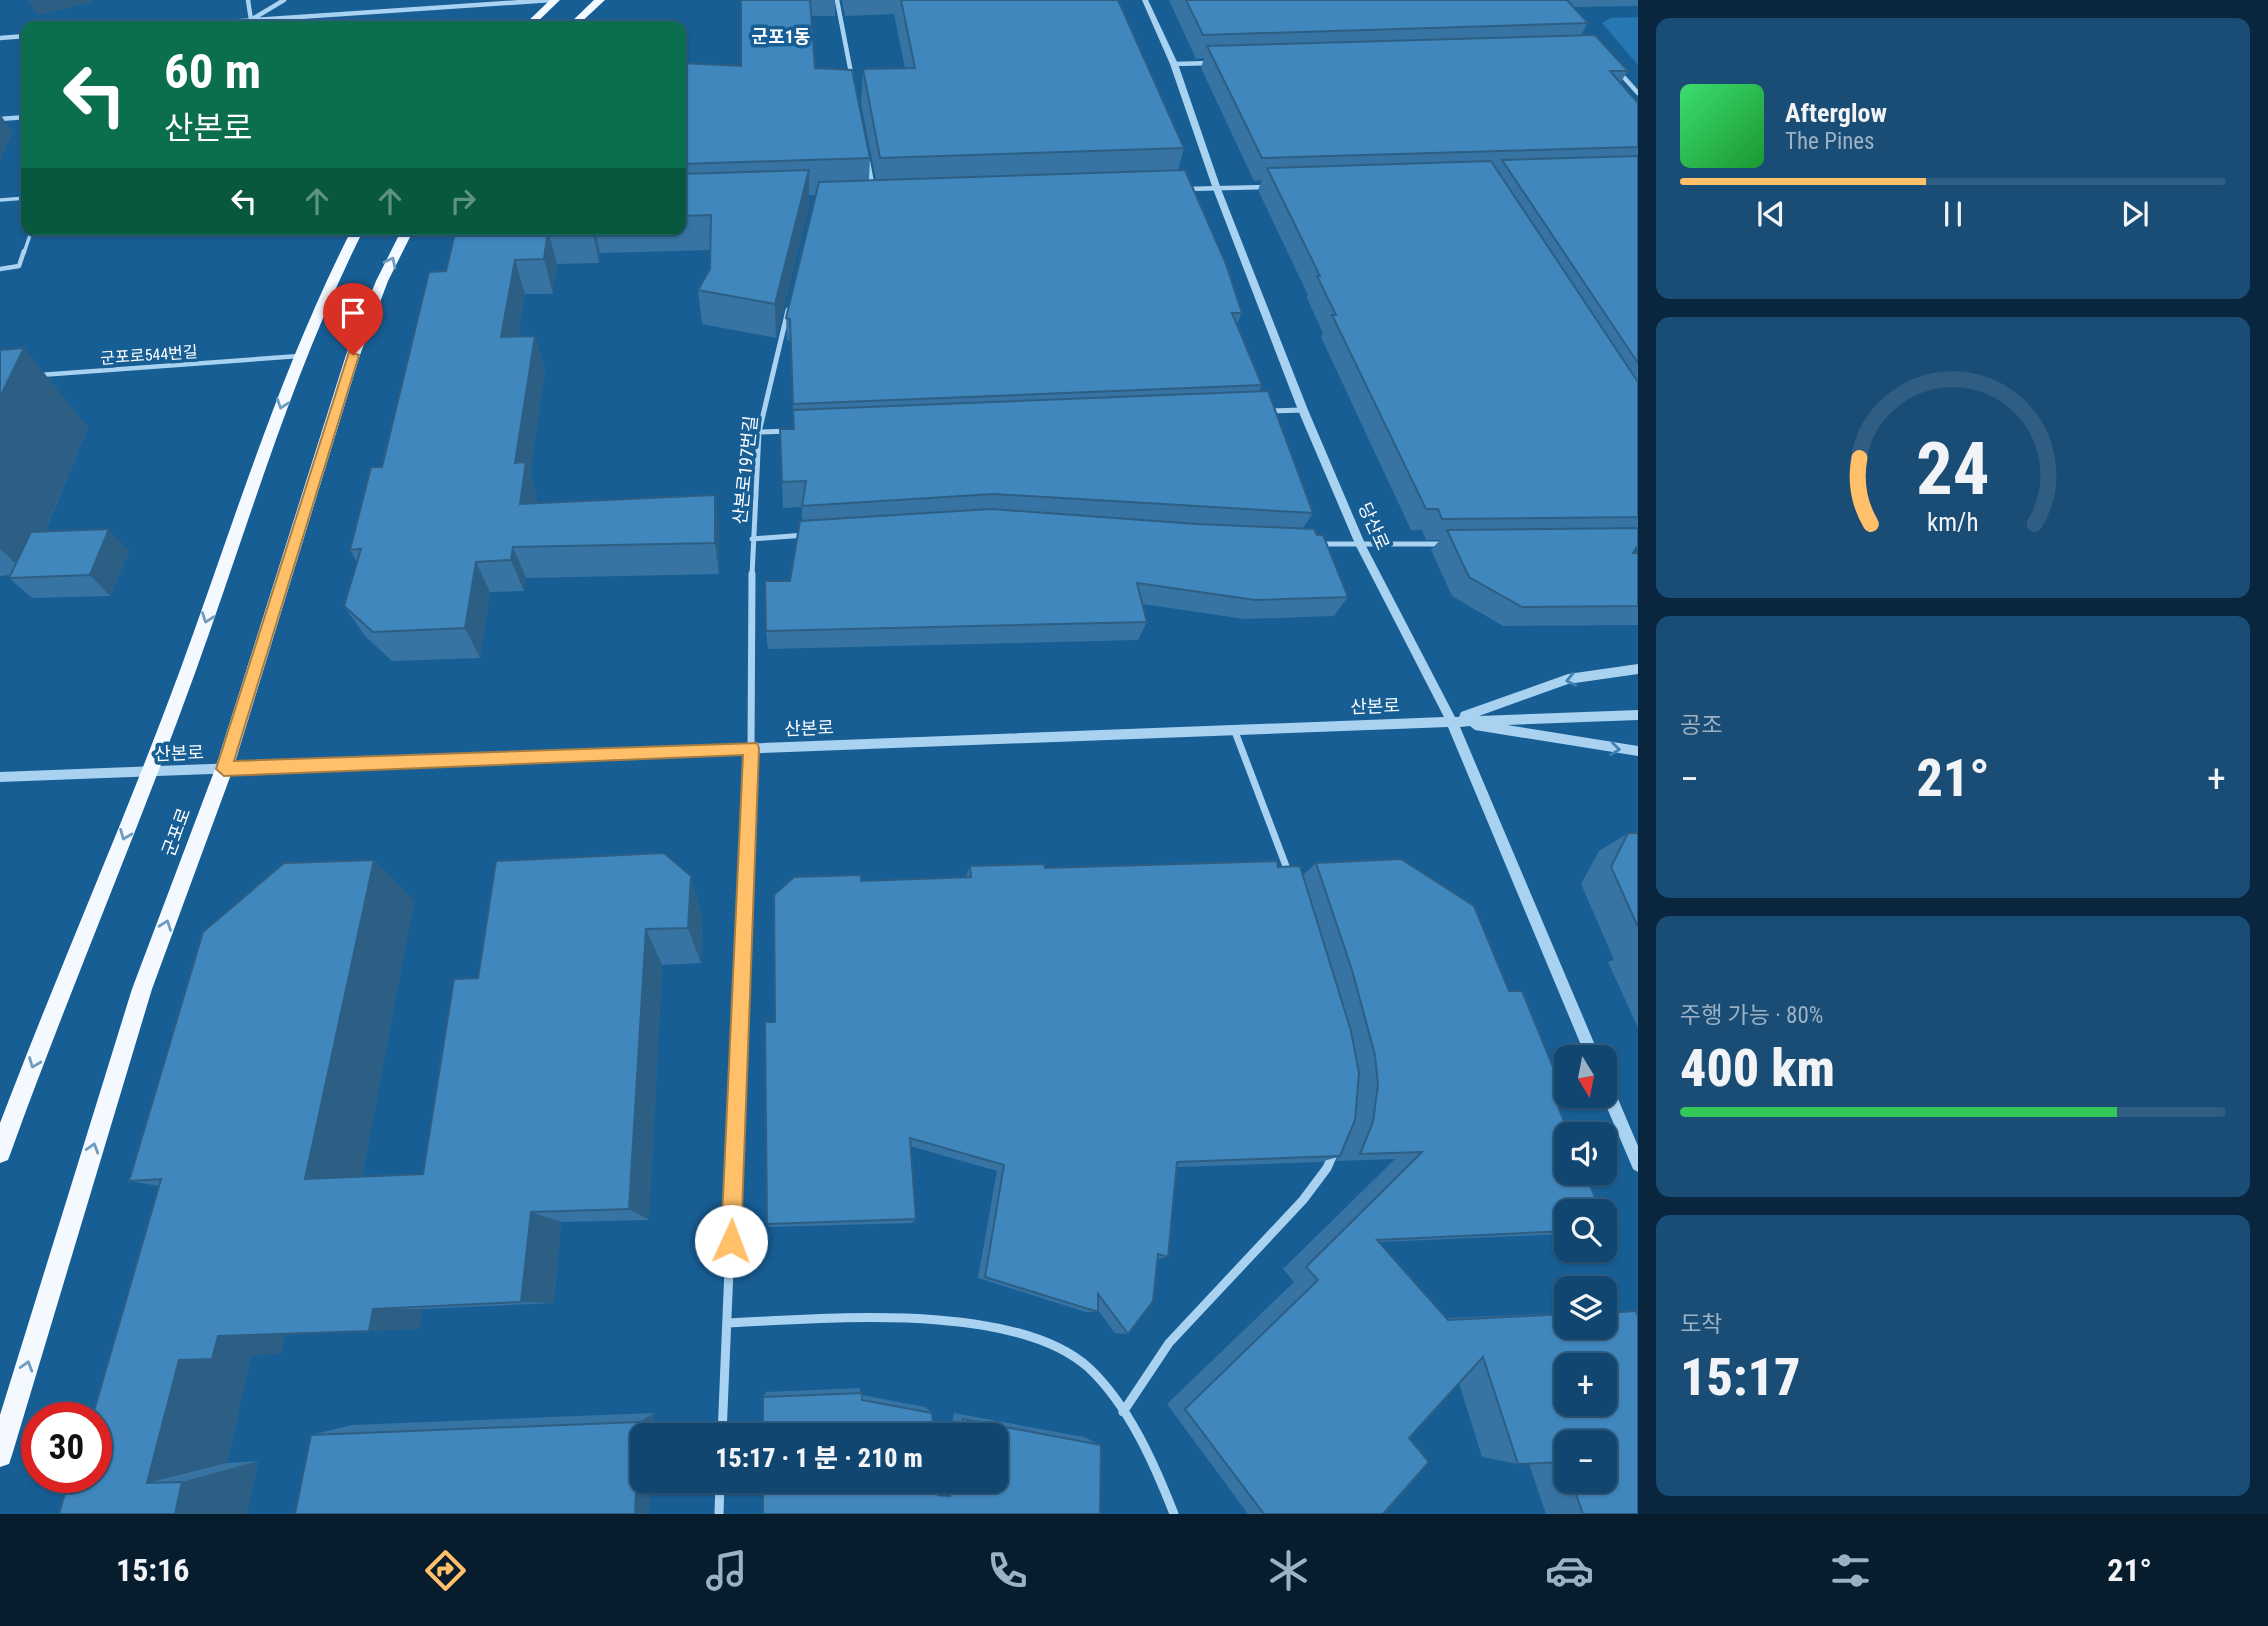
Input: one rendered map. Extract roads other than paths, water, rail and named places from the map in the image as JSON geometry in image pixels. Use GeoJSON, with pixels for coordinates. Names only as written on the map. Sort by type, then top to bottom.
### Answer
{"type":"FeatureCollection","features":[{"type":"Feature","properties":{"kind":"main road"},"geometry":{"type":"LineString","coordinates":[[533,21],[553,0]]}},
{"type":"Feature","properties":{"kind":"main road"},"geometry":{"type":"LineString","coordinates":[[577,21],[600,0]]}},
{"type":"Feature","properties":{"kind":"main road"},"geometry":{"type":"LineString","coordinates":[[0,1152],[6,1120],[151,771],[299,356],[331,279],[355,235]]}},
{"type":"Feature","properties":{"kind":"main road","name":"군포로"},"geometry":{"type":"LineString","coordinates":[[0,1455],[142,989],[224,769],[353,355],[382,281],[405,235]]}},
{"type":"Feature","properties":{"kind":"street"},"geometry":{"type":"LineString","coordinates":[[248,0],[251,20]]}},
{"type":"Feature","properties":{"kind":"street"},"geometry":{"type":"LineString","coordinates":[[251,20],[284,0]]}},
{"type":"Feature","properties":{"kind":"street"},"geometry":{"type":"LineString","coordinates":[[237,21],[553,0]]}},
{"type":"Feature","properties":{"kind":"street"},"geometry":{"type":"LineString","coordinates":[[837,0],[852,79]]}},
{"type":"Feature","properties":{"kind":"street","name":"당산로"},"geometry":{"type":"LineString","coordinates":[[1144,0],[1174,64],[1217,188],[1303,410],[1361,546],[1451,720],[1588,1045]]}},
{"type":"Feature","properties":{"kind":"street"},"geometry":{"type":"LineString","coordinates":[[0,39],[21,37]]}},
{"type":"Feature","properties":{"kind":"street"},"geometry":{"type":"LineString","coordinates":[[1174,64],[1215,62]]}},
{"type":"Feature","properties":{"kind":"street"},"geometry":{"type":"LineString","coordinates":[[1615,68],[1638,93]]}},
{"type":"Feature","properties":{"kind":"street"},"geometry":{"type":"LineString","coordinates":[[0,119],[21,117]]}},
{"type":"Feature","properties":{"kind":"street"},"geometry":{"type":"LineString","coordinates":[[867,159],[874,198]]}},
{"type":"Feature","properties":{"kind":"street"},"geometry":{"type":"LineString","coordinates":[[1176,190],[1273,187]]}},
{"type":"Feature","properties":{"kind":"street","name":"산본로197번길"},"geometry":{"type":"LineString","coordinates":[[723,1423],[751,748],[752,539],[759,432],[790,303]]}},
{"type":"Feature","properties":{"kind":"street"},"geometry":{"type":"LineString","coordinates":[[1261,412],[1303,410]]}},
{"type":"Feature","properties":{"kind":"street"},"geometry":{"type":"LineString","coordinates":[[759,432],[801,430]]}},
{"type":"Feature","properties":{"kind":"street"},"geometry":{"type":"LineString","coordinates":[[752,539],[807,535]]}},
{"type":"Feature","properties":{"kind":"street"},"geometry":{"type":"LineString","coordinates":[[1308,544],[1458,544]]}},
{"type":"Feature","properties":{"kind":"street","name":"산본로"},"geometry":{"type":"LineString","coordinates":[[1451,720],[1568,679],[1638,669]]}},
{"type":"Feature","properties":{"kind":"street","name":"산본로"},"geometry":{"type":"LineString","coordinates":[[0,777],[1638,715]]}},
{"type":"Feature","properties":{"kind":"street","name":"산본로"},"geometry":{"type":"LineString","coordinates":[[1451,720],[1638,751]]}},
{"type":"Feature","properties":{"kind":"street"},"geometry":{"type":"LineString","coordinates":[[1234,729],[1292,884]]}},
{"type":"Feature","properties":{"kind":"street"},"geometry":{"type":"LineString","coordinates":[[1615,1108],[1638,1164]]}},
{"type":"Feature","properties":{"kind":"street"},"geometry":{"type":"LineString","coordinates":[[1123,1412],[1169,1343],[1303,1200],[1327,1168],[1338,1140]]}},
{"type":"Feature","properties":{"kind":"street"},"geometry":{"type":"LineString","coordinates":[[727,1323],[841,1318],[928,1319],[1017,1334],[1073,1357],[1109,1392],[1123,1412],[1146,1452],[1174,1514]]}},
{"type":"Feature","properties":{"kind":"street"},"geometry":{"type":"LineString","coordinates":[[719,1514],[720,1493]]}},
{"type":"Feature","properties":{"kind":"lane"},"geometry":{"type":"LineString","coordinates":[[0,200],[21,198]]}},
{"type":"Feature","properties":{"kind":"lane"},"geometry":{"type":"LineString","coordinates":[[0,270],[19,266],[30,235]]}},
{"type":"Feature","properties":{"kind":"lane","name":"군포로544번길"},"geometry":{"type":"LineString","coordinates":[[27,375],[299,356]]}},
{"type":"Feature","properties":{"kind":"district","name":"군포1동"},"geometry":{"type":"Point","coordinates":[781,36]}}]}
